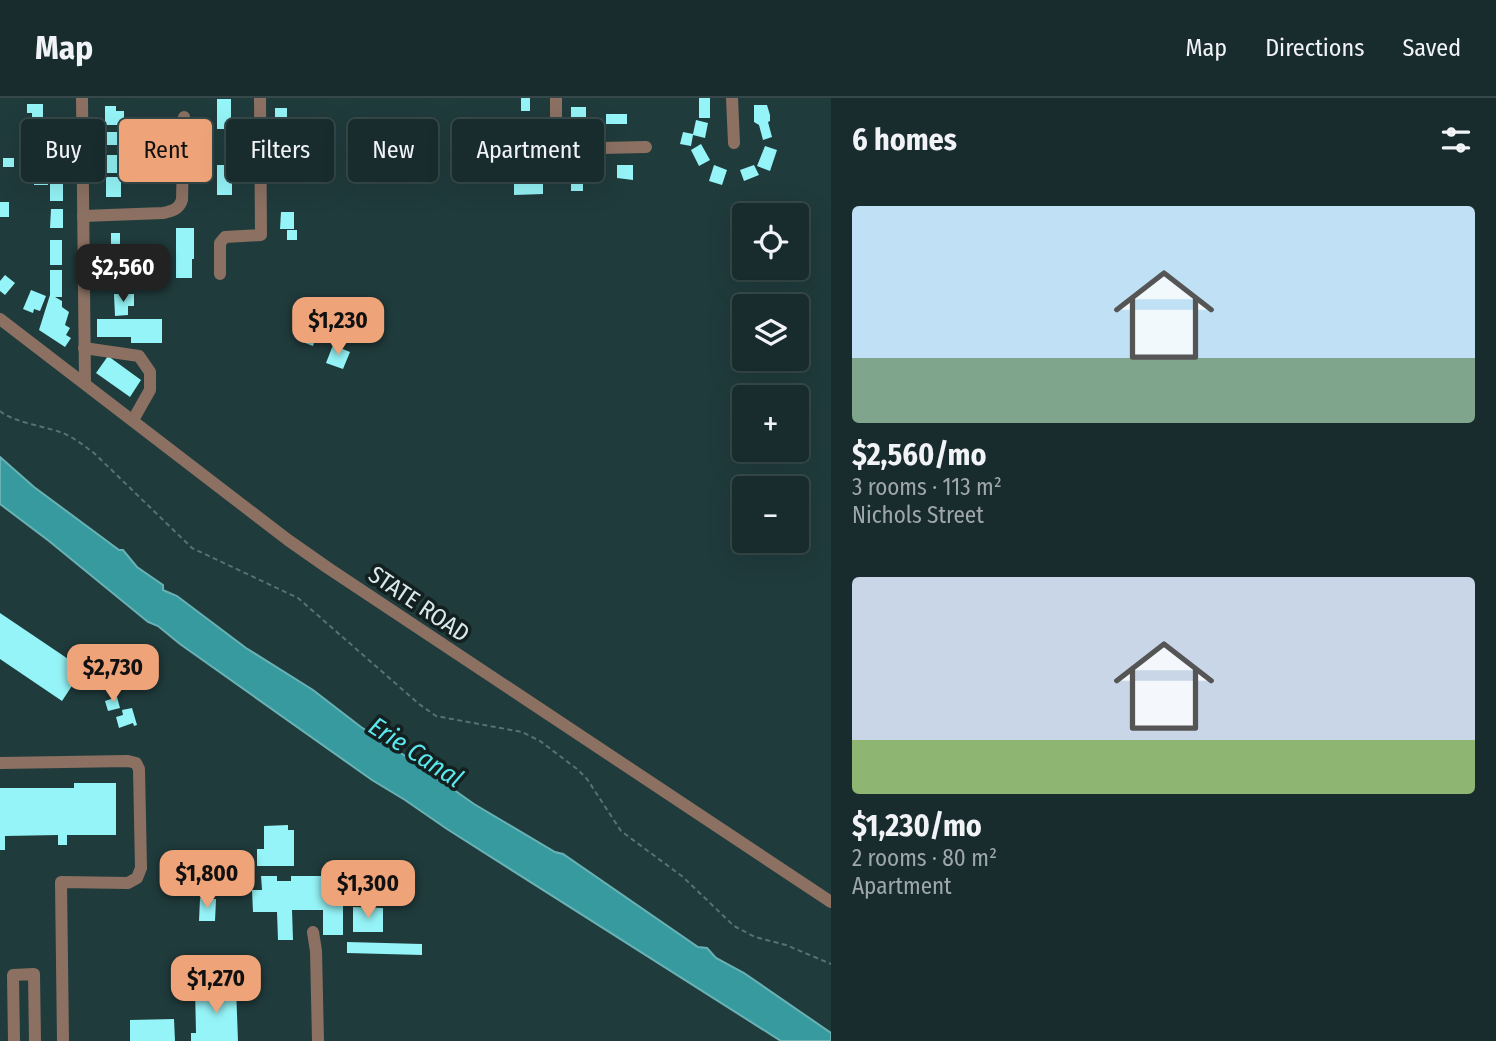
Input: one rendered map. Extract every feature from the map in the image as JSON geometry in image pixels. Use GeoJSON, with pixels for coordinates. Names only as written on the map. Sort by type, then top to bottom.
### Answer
{"type":"FeatureCollection","features":[{"type":"Feature","properties":{"kind":"street"},"geometry":{"type":"LineString","coordinates":[[82,98],[85,383]]}},
{"type":"Feature","properties":{"kind":"street"},"geometry":{"type":"LineString","coordinates":[[220,274],[220,243],[225,237],[261,234],[260,98]]}},
{"type":"Feature","properties":{"kind":"street"},"geometry":{"type":"LineString","coordinates":[[556,98],[556,119]]}},
{"type":"Feature","properties":{"kind":"street"},"geometry":{"type":"LineString","coordinates":[[732,98],[734,143]]}},
{"type":"Feature","properties":{"kind":"street"},"geometry":{"type":"LineString","coordinates":[[83,216],[163,213],[180,206],[183,200],[184,117]]}},
{"type":"Feature","properties":{"kind":"street"},"geometry":{"type":"LineString","coordinates":[[604,147],[646,146]]}},
{"type":"Feature","properties":{"kind":"street","name":"STATE ROAD"},"geometry":{"type":"LineString","coordinates":[[0,319],[288,540],[831,902]]}},
{"type":"Feature","properties":{"kind":"street"},"geometry":{"type":"LineString","coordinates":[[84,348],[139,356],[150,372],[149,390],[133,420]]}},
{"type":"Feature","properties":{"kind":"street"},"geometry":{"type":"LineString","coordinates":[[0,763],[128,761],[136,763],[139,769],[141,868],[136,878],[128,883],[61,882],[64,1041]]}},
{"type":"Feature","properties":{"kind":"street"},"geometry":{"type":"LineString","coordinates":[[313,932],[316,951],[318,1041]]}},
{"type":"Feature","properties":{"kind":"street"},"geometry":{"type":"LineString","coordinates":[[14,1041],[13,975],[34,974],[35,1041]]}},
{"type":"Feature","properties":{"kind":"path"},"geometry":{"type":"LineString","coordinates":[[0,411],[4,415],[63,433],[79,442],[94,453],[192,548],[298,598],[419,705],[436,716],[522,732],[540,741],[587,779],[621,831],[683,877],[734,926],[755,937],[786,945],[831,964]]}},
{"type":"Feature","properties":{"kind":"water"},"geometry":{"type":"Polygon","coordinates":[[[0,457],[34,487],[119,550],[123,550],[137,567],[163,585],[163,590],[177,596],[246,648],[313,690],[361,727],[474,804],[555,852],[563,854],[698,947],[707,948],[716,958],[744,973],[831,1033],[831,1041],[781,1041],[372,780],[158,626],[148,622],[0,504],[0,457]]]}},
{"type":"Feature","properties":{"kind":"building"},"geometry":{"type":"Polygon","coordinates":[[[521,98],[530,98],[530,111],[521,111],[521,98]]]}},
{"type":"Feature","properties":{"kind":"building"},"geometry":{"type":"Polygon","coordinates":[[[699,98],[710,98],[710,118],[699,118],[699,98]]]}},
{"type":"Feature","properties":{"kind":"building"},"geometry":{"type":"Polygon","coordinates":[[[217,99],[231,99],[231,119],[226,119],[226,129],[217,129],[217,99]]]}},
{"type":"Feature","properties":{"kind":"building"},"geometry":{"type":"Polygon","coordinates":[[[27,104],[43,104],[43,119],[32,119],[32,113],[27,113],[27,104]]]}},
{"type":"Feature","properties":{"kind":"building"},"geometry":{"type":"Polygon","coordinates":[[[754,105],[767,105],[772,137],[763,140],[759,125],[754,122],[754,105]]]}},
{"type":"Feature","properties":{"kind":"building"},"geometry":{"type":"Polygon","coordinates":[[[105,106],[116,106],[116,111],[124,111],[124,119],[119,119],[119,125],[105,125],[105,106]]]}},
{"type":"Feature","properties":{"kind":"building"},"geometry":{"type":"Polygon","coordinates":[[[571,107],[586,107],[586,119],[571,119],[571,107]]]}},
{"type":"Feature","properties":{"kind":"building"},"geometry":{"type":"Polygon","coordinates":[[[275,108],[287,108],[287,119],[275,119],[275,108]]]}},
{"type":"Feature","properties":{"kind":"building"},"geometry":{"type":"Polygon","coordinates":[[[606,114],[627,114],[627,124],[606,124],[606,114]]]}},
{"type":"Feature","properties":{"kind":"building"},"geometry":{"type":"Polygon","coordinates":[[[696,120],[708,123],[705,138],[693,135],[691,146],[680,144],[683,132],[693,134],[696,120]]]}},
{"type":"Feature","properties":{"kind":"building"},"geometry":{"type":"Polygon","coordinates":[[[107,132],[117,132],[117,145],[107,145],[107,132]]]}},
{"type":"Feature","properties":{"kind":"building"},"geometry":{"type":"Polygon","coordinates":[[[701,144],[710,160],[699,166],[691,150],[701,144]]]}},
{"type":"Feature","properties":{"kind":"building"},"geometry":{"type":"Polygon","coordinates":[[[765,146],[777,150],[770,171],[757,166],[765,146]]]}},
{"type":"Feature","properties":{"kind":"building"},"geometry":{"type":"Polygon","coordinates":[[[106,155],[118,155],[118,173],[106,173],[106,155]]]}},
{"type":"Feature","properties":{"kind":"building"},"geometry":{"type":"Polygon","coordinates":[[[3,158],[14,158],[14,167],[3,167],[3,158]]]}},
{"type":"Feature","properties":{"kind":"building"},"geometry":{"type":"Polygon","coordinates":[[[217,165],[226,165],[226,182],[232,182],[232,195],[217,195],[217,165]]]}},
{"type":"Feature","properties":{"kind":"building"},"geometry":{"type":"Polygon","coordinates":[[[617,165],[633,165],[633,180],[617,178],[617,165]]]}},
{"type":"Feature","properties":{"kind":"building"},"geometry":{"type":"Polygon","coordinates":[[[714,165],[727,170],[722,185],[709,181],[714,165]]]}},
{"type":"Feature","properties":{"kind":"building"},"geometry":{"type":"Polygon","coordinates":[[[754,165],[759,175],[744,181],[740,170],[754,165]]]}},
{"type":"Feature","properties":{"kind":"building"},"geometry":{"type":"Polygon","coordinates":[[[106,177],[119,177],[121,197],[106,197],[106,177]]]}},
{"type":"Feature","properties":{"kind":"building"},"geometry":{"type":"Polygon","coordinates":[[[34,182],[48,182],[48,185],[34,185],[34,182]]]}},
{"type":"Feature","properties":{"kind":"building"},"geometry":{"type":"Polygon","coordinates":[[[571,182],[583,182],[583,191],[571,191],[571,182]]]}},
{"type":"Feature","properties":{"kind":"building"},"geometry":{"type":"Polygon","coordinates":[[[514,183],[543,183],[543,194],[514,195],[514,183]]]}},
{"type":"Feature","properties":{"kind":"building"},"geometry":{"type":"Polygon","coordinates":[[[50,184],[63,184],[63,201],[50,201],[50,184]]]}},
{"type":"Feature","properties":{"kind":"building"},"geometry":{"type":"Polygon","coordinates":[[[0,202],[9,202],[9,217],[0,217],[0,202]]]}},
{"type":"Feature","properties":{"kind":"building"},"geometry":{"type":"Polygon","coordinates":[[[51,209],[63,209],[63,228],[50,228],[51,209]]]}},
{"type":"Feature","properties":{"kind":"building"},"geometry":{"type":"Polygon","coordinates":[[[281,212],[294,212],[294,229],[280,229],[281,212]]]}},
{"type":"Feature","properties":{"kind":"building"},"geometry":{"type":"Polygon","coordinates":[[[176,228],[194,228],[192,278],[176,278],[176,228]]]}},
{"type":"Feature","properties":{"kind":"building"},"geometry":{"type":"Polygon","coordinates":[[[287,230],[297,230],[297,240],[287,240],[287,230]]]}},
{"type":"Feature","properties":{"kind":"building"},"geometry":{"type":"Polygon","coordinates":[[[111,233],[120,233],[120,247],[111,247],[111,233]]]}},
{"type":"Feature","properties":{"kind":"building"},"geometry":{"type":"Polygon","coordinates":[[[50,240],[62,240],[62,265],[50,265],[50,240]]]}},
{"type":"Feature","properties":{"kind":"building"},"geometry":{"type":"Polygon","coordinates":[[[115,259],[128,259],[128,284],[115,284],[115,259]]]}},
{"type":"Feature","properties":{"kind":"building"},"geometry":{"type":"Polygon","coordinates":[[[50,270],[62,270],[62,297],[55,297],[62,301],[62,307],[69,312],[65,325],[70,328],[66,335],[71,338],[65,347],[39,330],[50,295],[50,270]]]}},
{"type":"Feature","properties":{"kind":"building"},"geometry":{"type":"Polygon","coordinates":[[[5,275],[15,283],[5,295],[0,291],[0,281],[5,275]]]}},
{"type":"Feature","properties":{"kind":"building"},"geometry":{"type":"Polygon","coordinates":[[[31,290],[46,296],[40,311],[34,309],[33,313],[23,309],[31,290]]]}},
{"type":"Feature","properties":{"kind":"building"},"geometry":{"type":"Polygon","coordinates":[[[114,294],[134,294],[134,306],[128,306],[128,315],[115,316],[114,294]]]}},
{"type":"Feature","properties":{"kind":"building"},"geometry":{"type":"Polygon","coordinates":[[[97,319],[162,319],[162,343],[131,343],[131,337],[97,337],[97,319]]]}},
{"type":"Feature","properties":{"kind":"building"},"geometry":{"type":"Polygon","coordinates":[[[304,329],[317,334],[313,346],[300,341],[304,329]]]}},
{"type":"Feature","properties":{"kind":"building"},"geometry":{"type":"Polygon","coordinates":[[[333,345],[350,352],[343,369],[326,363],[333,345]]]}},
{"type":"Feature","properties":{"kind":"building"},"geometry":{"type":"Polygon","coordinates":[[[108,356],[141,380],[130,397],[96,373],[108,356]]]}},
{"type":"Feature","properties":{"kind":"building"},"geometry":{"type":"Polygon","coordinates":[[[0,613],[83,669],[62,701],[0,659],[0,613]]]}},
{"type":"Feature","properties":{"kind":"building"},"geometry":{"type":"Polygon","coordinates":[[[117,697],[120,708],[108,711],[105,701],[117,697]]]}},
{"type":"Feature","properties":{"kind":"building"},"geometry":{"type":"Polygon","coordinates":[[[132,708],[137,725],[134,726],[133,723],[119,728],[116,717],[123,715],[122,710],[132,708]]]}},
{"type":"Feature","properties":{"kind":"building"},"geometry":{"type":"Polygon","coordinates":[[[74,783],[116,783],[116,835],[67,835],[67,845],[58,845],[58,835],[5,836],[5,850],[0,850],[0,788],[74,788],[74,783]]]}},
{"type":"Feature","properties":{"kind":"building"},"geometry":{"type":"Polygon","coordinates":[[[288,825],[288,830],[294,830],[294,866],[257,866],[257,849],[264,849],[264,826],[288,825]]]}},
{"type":"Feature","properties":{"kind":"building"},"geometry":{"type":"Polygon","coordinates":[[[261,876],[277,876],[277,881],[291,881],[291,876],[323,876],[323,899],[343,899],[343,935],[323,935],[323,910],[292,910],[293,940],[278,940],[277,912],[253,912],[252,890],[262,890],[261,876]]]}},
{"type":"Feature","properties":{"kind":"building"},"geometry":{"type":"Polygon","coordinates":[[[200,898],[216,899],[215,921],[199,921],[200,898]]]}},
{"type":"Feature","properties":{"kind":"building"},"geometry":{"type":"Polygon","coordinates":[[[353,907],[383,908],[383,932],[353,932],[353,907]]]}},
{"type":"Feature","properties":{"kind":"building"},"geometry":{"type":"Polygon","coordinates":[[[347,942],[422,944],[422,955],[347,953],[347,942]]]}},
{"type":"Feature","properties":{"kind":"building"},"geometry":{"type":"Polygon","coordinates":[[[236,987],[238,1041],[191,1041],[191,1033],[196,1033],[195,988],[236,987]]]}},
{"type":"Feature","properties":{"kind":"building"},"geometry":{"type":"Polygon","coordinates":[[[174,1019],[175,1041],[130,1041],[130,1020],[174,1019]]]}},
{"type":"Feature","properties":{"kind":"water label","name":"Erie Canal"},"geometry":{"type":"Point","coordinates":[416,752]}}]}
